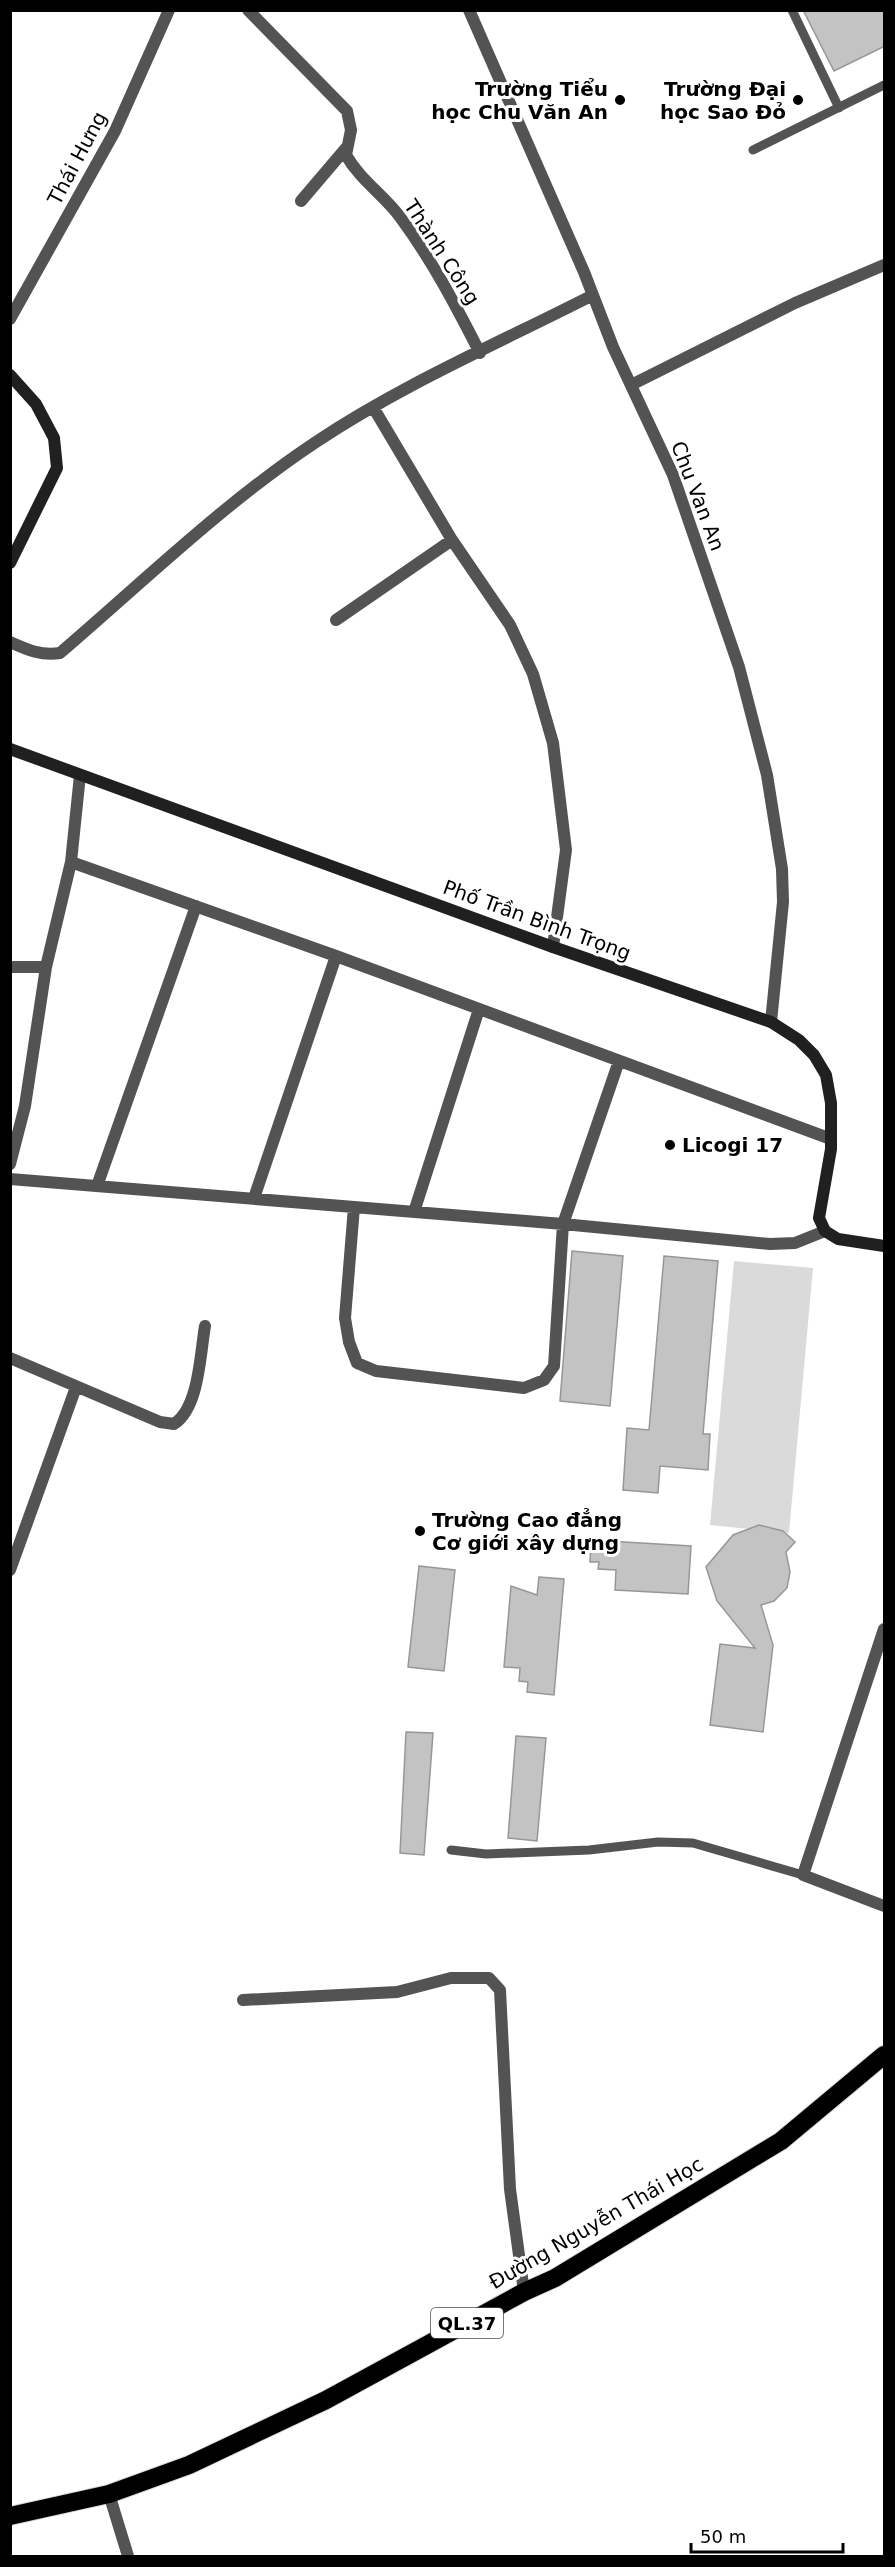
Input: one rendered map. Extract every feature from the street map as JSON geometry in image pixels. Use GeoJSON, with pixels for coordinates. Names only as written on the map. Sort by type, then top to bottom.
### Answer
{"type":"FeatureCollection","features":[{"type":"Feature","properties":{"kind":"highway","name":"Đường Nguyễn Thái Học"},"geometry":{"type":"LineString","coordinates":[[10,2516],[109,2494],[189,2465],[326,2400],[524,2292],[555,2278],[781,2141],[885,2055]]}},
{"type":"Feature","properties":{"kind":"street","name":"Thái Hưng"},"geometry":{"type":"LineString","coordinates":[[10,319],[26,295],[115,131],[169,10]]}},
{"type":"Feature","properties":{"kind":"street","name":"Thành Công"},"geometry":{"type":"LineString","coordinates":[[248,10],[347,111],[351,130],[346,155],[354,169],[399,216],[448,288],[480,353]]}},
{"type":"Feature","properties":{"kind":"street","name":"Chu Van An"},"geometry":{"type":"LineString","coordinates":[[469,10],[631,385],[673,475],[739,667],[766,775],[783,869],[783,902],[771,1023]]}},
{"type":"Feature","properties":{"kind":"street"},"geometry":{"type":"LineString","coordinates":[[301,201],[347,147]]}},
{"type":"Feature","properties":{"kind":"street"},"geometry":{"type":"LineString","coordinates":[[631,385],[795,303],[885,265]]}},
{"type":"Feature","properties":{"kind":"street"},"geometry":{"type":"LineString","coordinates":[[10,642],[32,652],[46,655],[60,653],[248,491],[316,442],[373,407],[593,295]]}},
{"type":"Feature","properties":{"kind":"street"},"geometry":{"type":"LineString","coordinates":[[10,375],[36,404],[54,438],[57,468],[10,563]]}},
{"type":"Feature","properties":{"kind":"street"},"geometry":{"type":"LineString","coordinates":[[373,407],[452,540],[510,625],[534,674],[553,743],[566,850],[553,947]]}},
{"type":"Feature","properties":{"kind":"street"},"geometry":{"type":"LineString","coordinates":[[336,620],[452,540]]}},
{"type":"Feature","properties":{"kind":"street","name":"Phố Trần Bình Trọng"},"geometry":{"type":"LineString","coordinates":[[10,749],[553,947],[771,1023],[799,1040],[814,1055],[826,1075],[831,1103],[831,1139],[819,1218],[825,1232]]}},
{"type":"Feature","properties":{"kind":"street"},"geometry":{"type":"LineString","coordinates":[[10,1164],[13,1141],[24,1106],[46,967],[71,862],[80,775]]}},
{"type":"Feature","properties":{"kind":"street"},"geometry":{"type":"LineString","coordinates":[[71,862],[336,956],[831,1139]]}},
{"type":"Feature","properties":{"kind":"street"},"geometry":{"type":"LineString","coordinates":[[97,1186],[196,906]]}},
{"type":"Feature","properties":{"kind":"street"},"geometry":{"type":"LineString","coordinates":[[254,1198],[336,956]]}},
{"type":"Feature","properties":{"kind":"street"},"geometry":{"type":"LineString","coordinates":[[10,967],[46,967]]}},
{"type":"Feature","properties":{"kind":"street"},"geometry":{"type":"LineString","coordinates":[[414,1212],[479,1009]]}},
{"type":"Feature","properties":{"kind":"street"},"geometry":{"type":"LineString","coordinates":[[354,1207],[345,1318],[349,1342],[357,1363],[376,1371],[524,1388],[544,1380],[554,1366],[563,1224],[620,1061]]}},
{"type":"Feature","properties":{"kind":"street"},"geometry":{"type":"LineString","coordinates":[[10,1179],[563,1224],[770,1244],[795,1243],[825,1232],[838,1239],[885,1246]]}},
{"type":"Feature","properties":{"kind":"street"},"geometry":{"type":"LineString","coordinates":[[10,1358],[160,1422],[174,1424],[184,1417],[194,1394],[205,1326]]}},
{"type":"Feature","properties":{"kind":"street"},"geometry":{"type":"LineString","coordinates":[[10,1570],[76,1387]]}},
{"type":"Feature","properties":{"kind":"street"},"geometry":{"type":"LineString","coordinates":[[885,1629],[803,1875],[885,1906]]}},
{"type":"Feature","properties":{"kind":"street"},"geometry":{"type":"LineString","coordinates":[[243,2000],[397,1992],[451,1978],[489,1978],[500,1990],[510,2189],[524,2292]]}},
{"type":"Feature","properties":{"kind":"street"},"geometry":{"type":"LineString","coordinates":[[109,2494],[128,2556]]}},
{"type":"Feature","properties":{"kind":"lane"},"geometry":{"type":"LineString","coordinates":[[792,10],[839,108]]}},
{"type":"Feature","properties":{"kind":"lane"},"geometry":{"type":"LineString","coordinates":[[753,150],[885,85]]}},
{"type":"Feature","properties":{"kind":"lane"},"geometry":{"type":"LineString","coordinates":[[451,1850],[486,1854],[589,1851],[658,1842],[693,1843],[803,1875]]}},
{"type":"Feature","properties":{"kind":"shaded area"},"geometry":{"type":"Polygon","coordinates":[[[734,1261],[813,1268],[789,1533],[710,1525],[734,1261]]]}},
{"type":"Feature","properties":{"kind":"building"},"geometry":{"type":"Polygon","coordinates":[[[803,10],[885,10],[885,46],[834,71],[803,10]]]}},
{"type":"Feature","properties":{"kind":"building"},"geometry":{"type":"Polygon","coordinates":[[[572,1251],[623,1256],[610,1406],[560,1401],[572,1251]]]}},
{"type":"Feature","properties":{"kind":"building"},"geometry":{"type":"Polygon","coordinates":[[[664,1256],[718,1261],[703,1434],[710,1434],[708,1470],[660,1466],[658,1493],[623,1490],[627,1428],[649,1430],[664,1256]]]}},
{"type":"Feature","properties":{"kind":"building"},"geometry":{"type":"Polygon","coordinates":[[[759,1525],[783,1531],[795,1542],[786,1552],[790,1572],[787,1588],[774,1601],[761,1605],[773,1645],[763,1732],[710,1725],[720,1644],[755,1648],[717,1601],[706,1567],[733,1535],[759,1525]]]}},
{"type":"Feature","properties":{"kind":"building"},"geometry":{"type":"Polygon","coordinates":[[[591,1540],[691,1546],[688,1594],[615,1590],[616,1570],[598,1569],[599,1562],[590,1562],[591,1540]]]}},
{"type":"Feature","properties":{"kind":"building"},"geometry":{"type":"Polygon","coordinates":[[[419,1566],[455,1570],[444,1671],[408,1667],[419,1566]]]}},
{"type":"Feature","properties":{"kind":"building"},"geometry":{"type":"Polygon","coordinates":[[[539,1577],[564,1579],[554,1695],[527,1692],[528,1682],[519,1681],[520,1668],[504,1667],[511,1586],[537,1595],[539,1577]]]}},
{"type":"Feature","properties":{"kind":"building"},"geometry":{"type":"Polygon","coordinates":[[[406,1732],[433,1733],[424,1855],[400,1853],[406,1732]]]}},
{"type":"Feature","properties":{"kind":"building"},"geometry":{"type":"Polygon","coordinates":[[[516,1736],[546,1738],[537,1841],[508,1838],[516,1736]]]}},
{"type":"Feature","properties":{"kind":"place","name":"Trường Tiểu học Chu Văn An"},"geometry":{"type":"Point","coordinates":[620,100]}},
{"type":"Feature","properties":{"kind":"place","name":"Trường Đại học Sao Đỏ"},"geometry":{"type":"Point","coordinates":[798,100]}},
{"type":"Feature","properties":{"kind":"place","name":"Licogi 17"},"geometry":{"type":"Point","coordinates":[670,1145]}},
{"type":"Feature","properties":{"kind":"place","name":"Trường Cao đẳng Cơ giới xây dựng"},"geometry":{"type":"Point","coordinates":[420,1531]}}]}
